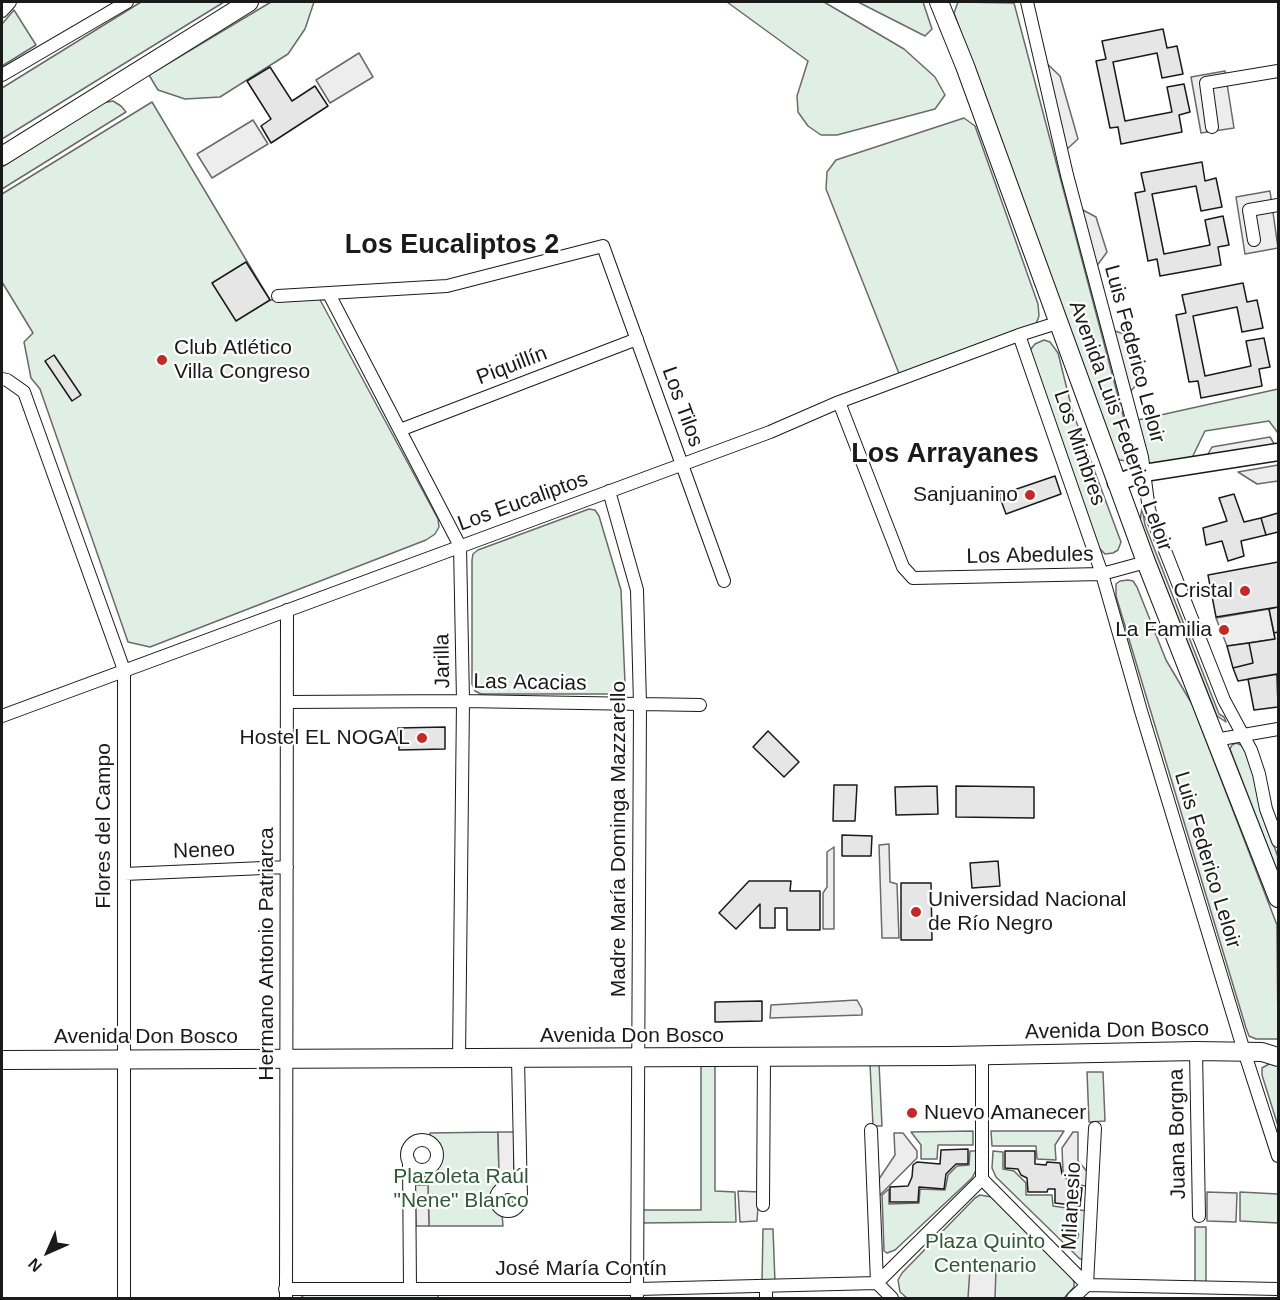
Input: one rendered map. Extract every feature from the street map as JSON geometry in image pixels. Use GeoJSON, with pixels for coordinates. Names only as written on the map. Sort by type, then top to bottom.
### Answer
{"type":"FeatureCollection","features":[{"type":"Feature","properties":{"kind":"main road"},"geometry":{"type":"LineString","coordinates":[[2,156],[249,2]]}},
{"type":"Feature","properties":{"kind":"main road","name":"Avenida Luis Federico Leloir"},"geometry":{"type":"LineString","coordinates":[[939,2],[965,66],[1116,483],[1278,898]]}},
{"type":"Feature","properties":{"kind":"main road","name":"Avenida Don Bosco"},"geometry":{"type":"LineString","coordinates":[[2,1060],[764,1058],[1266,1051]]}},
{"type":"Feature","properties":{"kind":"street"},"geometry":{"type":"LineString","coordinates":[[2,11],[10,2]]}},
{"type":"Feature","properties":{"kind":"street"},"geometry":{"type":"LineString","coordinates":[[2,75],[127,2]]}},
{"type":"Feature","properties":{"kind":"street","name":"Luis Federico Leloir"},"geometry":{"type":"LineString","coordinates":[[1027,2],[1070,186],[1142,457],[1149,510],[1224,700],[1251,750],[1259,774],[1266,809],[1278,841]]}},
{"type":"Feature","properties":{"kind":"street"},"geometry":{"type":"LineString","coordinates":[[1212,127],[1206,83],[1278,71]]}},
{"type":"Feature","properties":{"kind":"street"},"geometry":{"type":"LineString","coordinates":[[1254,240],[1249,210],[1278,205]]}},
{"type":"Feature","properties":{"kind":"street","name":"Los Tilos"},"geometry":{"type":"LineString","coordinates":[[329,294],[447,286],[603,246],[724,581]]}},
{"type":"Feature","properties":{"kind":"street"},"geometry":{"type":"LineString","coordinates":[[278,296],[329,294]]}},
{"type":"Feature","properties":{"kind":"street","name":"Jarilla"},"geometry":{"type":"LineString","coordinates":[[329,294],[460,546],[463,701],[459,1059]]}},
{"type":"Feature","properties":{"kind":"street","name":"Los Eucaliptos"},"geometry":{"type":"LineString","coordinates":[[2,716],[770,432],[839,402],[1019,335],[1058,323]]}},
{"type":"Feature","properties":{"kind":"street","name":"Los Mimbres"},"geometry":{"type":"LineString","coordinates":[[1019,335],[1102,574]]}},
{"type":"Feature","properties":{"kind":"street","name":"Piquillín"},"geometry":{"type":"LineString","coordinates":[[400,430],[637,339]]}},
{"type":"Feature","properties":{"kind":"street","name":"Flores del Campo"},"geometry":{"type":"LineString","coordinates":[[4,379],[24,392],[124,670],[124,1299]]}},
{"type":"Feature","properties":{"kind":"street","name":"Los Abedules"},"geometry":{"type":"LineString","coordinates":[[839,402],[903,567],[913,578],[1102,574],[1146,562]]}},
{"type":"Feature","properties":{"kind":"street"},"geometry":{"type":"LineString","coordinates":[[1116,483],[1144,473],[1278,452]]}},
{"type":"Feature","properties":{"kind":"street","name":"Madre María Dominga Mazzarello"},"geometry":{"type":"LineString","coordinates":[[609,491],[637,590],[640,704],[637,1294]]}},
{"type":"Feature","properties":{"kind":"street","name":"Luis Federico Leloir"},"geometry":{"type":"LineString","coordinates":[[1102,574],[1141,711],[1266,1051],[1278,1156]]}},
{"type":"Feature","properties":{"kind":"street","name":"Hermano Antonio Patriarca"},"geometry":{"type":"LineString","coordinates":[[286,1294],[287,610]]}},
{"type":"Feature","properties":{"kind":"street","name":"Las Acacias"},"geometry":{"type":"LineString","coordinates":[[287,702],[463,701],[700,705]]}},
{"type":"Feature","properties":{"kind":"street"},"geometry":{"type":"LineString","coordinates":[[1215,740],[1278,729]]}},
{"type":"Feature","properties":{"kind":"street","name":"Neneo"},"geometry":{"type":"LineString","coordinates":[[124,874],[286,867]]}},
{"type":"Feature","properties":{"kind":"street","name":"Juana Borgna"},"geometry":{"type":"LineString","coordinates":[[1196,1051],[1199,1216]]}},
{"type":"Feature","properties":{"kind":"street"},"geometry":{"type":"LineString","coordinates":[[982,1056],[982,1179],[1087,1285],[1198,1293],[1278,1289]]}},
{"type":"Feature","properties":{"kind":"street"},"geometry":{"type":"LineString","coordinates":[[763,1205],[764,1058]]}},
{"type":"Feature","properties":{"kind":"street"},"geometry":{"type":"LineString","coordinates":[[518,1059],[521,1198]]}},
{"type":"Feature","properties":{"kind":"street","name":"Milanesio"},"geometry":{"type":"LineString","coordinates":[[1087,1285],[1095,1128]]}},
{"type":"Feature","properties":{"kind":"street"},"geometry":{"type":"LineString","coordinates":[[871,1130],[876,1283],[892,1299]]}},
{"type":"Feature","properties":{"kind":"street"},"geometry":{"type":"LineString","coordinates":[[409,1161],[410,1288]]}},
{"type":"Feature","properties":{"kind":"street"},"geometry":{"type":"LineString","coordinates":[[876,1283],[982,1179]]}},
{"type":"Feature","properties":{"kind":"street","name":"José María Contín"},"geometry":{"type":"LineString","coordinates":[[286,1294],[410,1288],[504,1294],[766,1292],[876,1283]]}},
{"type":"Feature","properties":{"kind":"street"},"geometry":{"type":"LineString","coordinates":[[1073,1299],[1087,1285]]}},
{"type":"Feature","properties":{"kind":"green space"},"geometry":{"type":"Polygon","coordinates":[[[141,2],[224,2],[2,139],[2,88],[141,2]]]}},
{"type":"Feature","properties":{"kind":"green space"},"geometry":{"type":"Polygon","coordinates":[[[271,2],[314,2],[305,29],[288,54],[220,97],[185,99],[158,90],[149,75],[271,2]]]}},
{"type":"Feature","properties":{"kind":"green space"},"geometry":{"type":"Polygon","coordinates":[[[727,2],[824,2],[904,49],[935,77],[945,95],[935,109],[837,135],[821,135],[808,126],[798,112],[797,96],[808,61],[727,2]]]}},
{"type":"Feature","properties":{"kind":"green space"},"geometry":{"type":"Polygon","coordinates":[[[858,2],[923,2],[932,29],[925,36],[858,2]]]}},
{"type":"Feature","properties":{"kind":"green space"},"geometry":{"type":"Polygon","coordinates":[[[958,2],[1014,3],[1133,453],[1126,461],[1114,455],[954,13],[958,2]]]}},
{"type":"Feature","properties":{"kind":"green space"},"geometry":{"type":"Polygon","coordinates":[[[14,10],[36,45],[2,66],[2,24],[14,10]]]}},
{"type":"Feature","properties":{"kind":"green space"},"geometry":{"type":"Polygon","coordinates":[[[113,101],[126,112],[2,189],[2,167],[102,103],[113,101]]]}},
{"type":"Feature","properties":{"kind":"green space","name":"Club Atlético Villa Congreso"},"geometry":{"type":"Polygon","coordinates":[[[152,102],[270,300],[319,298],[438,519],[439,527],[435,534],[426,540],[150,647],[128,642],[40,389],[31,378],[24,342],[33,333],[2,282],[2,194],[152,102]]]}},
{"type":"Feature","properties":{"kind":"green space"},"geometry":{"type":"Polygon","coordinates":[[[964,118],[975,126],[1038,304],[1039,316],[1036,324],[900,376],[826,189],[827,172],[836,160],[964,118]]]}},
{"type":"Feature","properties":{"kind":"green space"},"geometry":{"type":"Polygon","coordinates":[[[1044,340],[1050,342],[1058,353],[1073,413],[1121,542],[1118,550],[1113,553],[1105,554],[1099,548],[1027,354],[1035,344],[1044,340]]]}},
{"type":"Feature","properties":{"kind":"green space"},"geometry":{"type":"Polygon","coordinates":[[[1278,389],[1278,433],[1269,421],[1205,431],[1188,466],[1151,467],[1148,462],[1138,420],[1278,389]]]}},
{"type":"Feature","properties":{"kind":"green space"},"geometry":{"type":"Polygon","coordinates":[[[1142,507],[1145,525],[1219,714],[1226,722],[1217,716],[1140,522],[1142,507]]]}},
{"type":"Feature","properties":{"kind":"green space"},"geometry":{"type":"Polygon","coordinates":[[[589,509],[595,510],[599,516],[621,590],[625,683],[622,690],[615,694],[481,694],[475,691],[472,684],[473,554],[478,550],[589,509]]]}},
{"type":"Feature","properties":{"kind":"green space"},"geometry":{"type":"Polygon","coordinates":[[[1128,580],[1133,581],[1137,587],[1166,660],[1192,704],[1277,925],[1278,1039],[1256,1039],[1249,1036],[1246,1028],[1116,596],[1116,584],[1128,580]]]}},
{"type":"Feature","properties":{"kind":"green space"},"geometry":{"type":"Polygon","coordinates":[[[1236,743],[1246,751],[1254,775],[1261,810],[1278,857],[1278,873],[1230,749],[1236,743]]]}},
{"type":"Feature","properties":{"kind":"green space"},"geometry":{"type":"Polygon","coordinates":[[[701,1063],[715,1063],[715,1191],[735,1192],[736,1222],[640,1223],[640,1210],[701,1210],[701,1063]]]}},
{"type":"Feature","properties":{"kind":"green space"},"geometry":{"type":"Polygon","coordinates":[[[879,1063],[882,1126],[873,1126],[870,1064],[879,1063]]]}},
{"type":"Feature","properties":{"kind":"green space"},"geometry":{"type":"Polygon","coordinates":[[[1269,1064],[1278,1064],[1278,1126],[1262,1075],[1262,1068],[1269,1064]]]}},
{"type":"Feature","properties":{"kind":"green space"},"geometry":{"type":"Polygon","coordinates":[[[1087,1072],[1103,1072],[1105,1121],[1089,1122],[1087,1072]]]}},
{"type":"Feature","properties":{"kind":"green space"},"geometry":{"type":"Polygon","coordinates":[[[973,1131],[973,1145],[938,1145],[937,1159],[921,1159],[921,1145],[911,1132],[973,1131]]]}},
{"type":"Feature","properties":{"kind":"green space"},"geometry":{"type":"Polygon","coordinates":[[[991,1131],[1064,1131],[1055,1145],[1056,1160],[1037,1159],[1036,1146],[992,1146],[991,1131]]]}},
{"type":"Feature","properties":{"kind":"green space","name":"Plazoleta Raúl \"Nene\" Blanco"},"geometry":{"type":"Polygon","coordinates":[[[498,1132],[499,1174],[514,1174],[496,1187],[492,1196],[494,1207],[502,1214],[503,1226],[429,1226],[428,1185],[415,1185],[437,1166],[440,1160],[439,1148],[430,1138],[430,1133],[498,1132]]]}},
{"type":"Feature","properties":{"kind":"green space"},"geometry":{"type":"Polygon","coordinates":[[[970,1151],[977,1151],[977,1168],[972,1178],[895,1250],[887,1253],[884,1251],[882,1195],[889,1189],[889,1204],[919,1203],[920,1189],[945,1190],[948,1175],[957,1166],[969,1165],[970,1151]]]}},
{"type":"Feature","properties":{"kind":"green space"},"geometry":{"type":"Polygon","coordinates":[[[993,1151],[1003,1152],[1003,1169],[1014,1171],[1026,1183],[1026,1195],[1052,1195],[1053,1206],[1087,1211],[1083,1259],[1080,1259],[996,1177],[992,1168],[993,1151]]]}},
{"type":"Feature","properties":{"kind":"green space"},"geometry":{"type":"Polygon","coordinates":[[[1240,1192],[1278,1194],[1278,1223],[1240,1221],[1240,1192]]]}},
{"type":"Feature","properties":{"kind":"green space","name":"Plaza Quinto Centenario"},"geometry":{"type":"Polygon","coordinates":[[[980,1195],[992,1197],[1072,1277],[1074,1287],[1064,1298],[907,1298],[900,1292],[898,1280],[902,1273],[980,1195]]]}},
{"type":"Feature","properties":{"kind":"green space"},"geometry":{"type":"Polygon","coordinates":[[[1195,1227],[1206,1227],[1206,1283],[1195,1283],[1195,1227]]]}},
{"type":"Feature","properties":{"kind":"green space"},"geometry":{"type":"Polygon","coordinates":[[[763,1229],[773,1229],[775,1283],[762,1282],[763,1229]]]}},
{"type":"Feature","properties":{"kind":"green space"},"geometry":{"type":"Polygon","coordinates":[[[306,1294],[438,1295],[438,1298],[300,1298],[306,1294]]]}},
{"type":"Feature","properties":{"kind":"shaded area"},"geometry":{"type":"Polygon","coordinates":[[[359,53],[373,77],[330,103],[316,80],[359,53]]]}},
{"type":"Feature","properties":{"kind":"shaded area"},"geometry":{"type":"Polygon","coordinates":[[[1040,57],[1060,76],[1078,139],[1065,151],[1040,57]]]}},
{"type":"Feature","properties":{"kind":"shaded area"},"geometry":{"type":"Polygon","coordinates":[[[1225,71],[1234,128],[1201,133],[1191,77],[1225,71]]]}},
{"type":"Feature","properties":{"kind":"shaded area"},"geometry":{"type":"Polygon","coordinates":[[[253,120],[268,144],[212,178],[197,154],[253,120]]]}},
{"type":"Feature","properties":{"kind":"shaded area"},"geometry":{"type":"Polygon","coordinates":[[[1270,191],[1278,248],[1245,254],[1236,197],[1270,191]]]}},
{"type":"Feature","properties":{"kind":"shaded area"},"geometry":{"type":"Polygon","coordinates":[[[1081,209],[1096,217],[1107,252],[1096,267],[1081,209]]]}},
{"type":"Feature","properties":{"kind":"shaded area"},"geometry":{"type":"Polygon","coordinates":[[[1112,330],[1127,335],[1140,381],[1128,394],[1112,330]]]}},
{"type":"Feature","properties":{"kind":"shaded area"},"geometry":{"type":"Polygon","coordinates":[[[1270,437],[1278,450],[1203,463],[1212,447],[1270,437]]]}},
{"type":"Feature","properties":{"kind":"shaded area"},"geometry":{"type":"Polygon","coordinates":[[[1278,465],[1278,481],[1257,484],[1238,472],[1278,465]]]}},
{"type":"Feature","properties":{"kind":"shaded area"},"geometry":{"type":"Polygon","coordinates":[[[1269,609],[1275,639],[1227,646],[1216,618],[1269,609]]]}},
{"type":"Feature","properties":{"kind":"shaded area"},"geometry":{"type":"Polygon","coordinates":[[[889,844],[890,882],[897,884],[899,938],[882,938],[879,845],[889,844]]]}},
{"type":"Feature","properties":{"kind":"shaded area"},"geometry":{"type":"Polygon","coordinates":[[[834,847],[834,929],[823,929],[823,893],[827,887],[827,852],[834,847]]]}},
{"type":"Feature","properties":{"kind":"shaded area"},"geometry":{"type":"Polygon","coordinates":[[[857,1000],[862,1009],[862,1015],[770,1018],[771,1005],[857,1000]]]}},
{"type":"Feature","properties":{"kind":"shaded area"},"geometry":{"type":"Polygon","coordinates":[[[498,1132],[514,1132],[514,1174],[499,1174],[498,1132]]]}},
{"type":"Feature","properties":{"kind":"shaded area"},"geometry":{"type":"Polygon","coordinates":[[[1073,1132],[1078,1132],[1078,1161],[1091,1176],[1092,1187],[1074,1184],[1063,1172],[1062,1148],[1073,1132]]]}},
{"type":"Feature","properties":{"kind":"shaded area"},"geometry":{"type":"Polygon","coordinates":[[[894,1133],[903,1133],[917,1151],[917,1158],[878,1197],[877,1182],[895,1155],[894,1133]]]}},
{"type":"Feature","properties":{"kind":"shaded area"},"geometry":{"type":"Polygon","coordinates":[[[415,1185],[428,1185],[429,1226],[416,1226],[415,1185]]]}},
{"type":"Feature","properties":{"kind":"shaded area"},"geometry":{"type":"Polygon","coordinates":[[[738,1191],[759,1192],[757,1221],[740,1222],[738,1191]]]}},
{"type":"Feature","properties":{"kind":"shaded area"},"geometry":{"type":"Polygon","coordinates":[[[1207,1192],[1237,1193],[1236,1222],[1207,1221],[1207,1192]]]}},
{"type":"Feature","properties":{"kind":"shaded area"},"geometry":{"type":"Polygon","coordinates":[[[970,1268],[996,1269],[995,1298],[968,1298],[970,1268]]]}},
{"type":"Feature","properties":{"kind":"building"},"geometry":{"type":"Polygon","coordinates":[[[1163,29],[1167,48],[1177,46],[1183,74],[1162,78],[1157,53],[1113,62],[1125,121],[1172,112],[1167,87],[1184,84],[1190,112],[1179,115],[1182,132],[1121,144],[1118,127],[1110,128],[1096,61],[1106,59],[1102,41],[1163,29]]]}},
{"type":"Feature","properties":{"kind":"building"},"geometry":{"type":"Polygon","coordinates":[[[270,67],[292,101],[315,86],[328,106],[271,143],[261,126],[271,119],[247,81],[270,67]]]}},
{"type":"Feature","properties":{"kind":"building"},"geometry":{"type":"Polygon","coordinates":[[[1202,162],[1205,181],[1216,178],[1222,207],[1201,211],[1196,186],[1152,194],[1164,254],[1210,245],[1205,220],[1223,216],[1229,245],[1218,247],[1221,265],[1160,276],[1157,259],[1148,261],[1135,193],[1145,191],[1141,173],[1202,162]]]}},
{"type":"Feature","properties":{"kind":"building"},"geometry":{"type":"Polygon","coordinates":[[[246,262],[270,300],[236,321],[212,283],[246,262]]]}},
{"type":"Feature","properties":{"kind":"building"},"geometry":{"type":"Polygon","coordinates":[[[1243,283],[1247,302],[1257,300],[1263,328],[1242,332],[1237,307],[1193,316],[1205,376],[1251,366],[1246,341],[1264,338],[1270,367],[1259,369],[1262,386],[1201,398],[1198,381],[1189,382],[1176,315],[1186,313],[1182,295],[1243,283]]]}},
{"type":"Feature","properties":{"kind":"building"},"geometry":{"type":"Polygon","coordinates":[[[54,355],[81,395],[72,401],[45,361],[54,355]]]}},
{"type":"Feature","properties":{"kind":"building","name":"Sanjuanino"},"geometry":{"type":"Polygon","coordinates":[[[1055,476],[1061,494],[1006,514],[999,495],[1055,476]]]}},
{"type":"Feature","properties":{"kind":"building"},"geometry":{"type":"Polygon","coordinates":[[[1234,494],[1244,522],[1261,518],[1266,535],[1241,541],[1244,556],[1228,561],[1222,541],[1206,545],[1203,528],[1227,521],[1219,498],[1234,494]]]}},
{"type":"Feature","properties":{"kind":"building"},"geometry":{"type":"Polygon","coordinates":[[[1278,513],[1278,532],[1266,535],[1261,518],[1278,513]]]}},
{"type":"Feature","properties":{"kind":"building","name":"Cristal"},"geometry":{"type":"Polygon","coordinates":[[[1278,562],[1278,607],[1216,617],[1208,575],[1278,562]]]}},
{"type":"Feature","properties":{"kind":"building"},"geometry":{"type":"Polygon","coordinates":[[[1278,607],[1278,632],[1274,633],[1269,609],[1278,607]]]}},
{"type":"Feature","properties":{"kind":"building"},"geometry":{"type":"Polygon","coordinates":[[[1278,632],[1278,674],[1238,681],[1233,668],[1253,663],[1249,643],[1275,639],[1274,633],[1278,632]]]}},
{"type":"Feature","properties":{"kind":"building"},"geometry":{"type":"Polygon","coordinates":[[[1249,643],[1253,663],[1233,668],[1227,646],[1249,643]]]}},
{"type":"Feature","properties":{"kind":"building"},"geometry":{"type":"Polygon","coordinates":[[[1277,674],[1278,707],[1254,710],[1248,679],[1277,674]]]}},
{"type":"Feature","properties":{"kind":"building","name":"Hostel EL NOGAL"},"geometry":{"type":"Polygon","coordinates":[[[445,727],[445,749],[399,750],[398,728],[445,727]]]}},
{"type":"Feature","properties":{"kind":"building"},"geometry":{"type":"Polygon","coordinates":[[[768,731],[799,762],[784,777],[753,747],[768,731]]]}},
{"type":"Feature","properties":{"kind":"building"},"geometry":{"type":"Polygon","coordinates":[[[834,785],[857,785],[855,821],[833,821],[834,785]]]}},
{"type":"Feature","properties":{"kind":"building"},"geometry":{"type":"Polygon","coordinates":[[[937,786],[938,814],[896,815],[895,787],[937,786]]]}},
{"type":"Feature","properties":{"kind":"building"},"geometry":{"type":"Polygon","coordinates":[[[956,786],[1034,787],[1034,818],[956,817],[956,786]]]}},
{"type":"Feature","properties":{"kind":"building"},"geometry":{"type":"Polygon","coordinates":[[[842,835],[872,836],[871,856],[842,856],[842,835]]]}},
{"type":"Feature","properties":{"kind":"building"},"geometry":{"type":"Polygon","coordinates":[[[998,861],[1000,886],[972,888],[970,863],[998,861]]]}},
{"type":"Feature","properties":{"kind":"building"},"geometry":{"type":"Polygon","coordinates":[[[749,881],[791,881],[790,891],[820,891],[820,930],[787,930],[787,908],[775,908],[775,928],[760,928],[760,904],[736,929],[719,913],[749,881]]]}},
{"type":"Feature","properties":{"kind":"building","name":"Universidad Nacional de Río Negro"},"geometry":{"type":"Polygon","coordinates":[[[901,883],[931,883],[932,940],[901,940],[901,883]]]}},
{"type":"Feature","properties":{"kind":"building"},"geometry":{"type":"Polygon","coordinates":[[[762,1001],[762,1021],[715,1022],[715,1002],[762,1001]]]}},
{"type":"Feature","properties":{"kind":"building"},"geometry":{"type":"Polygon","coordinates":[[[968,1149],[968,1164],[956,1164],[946,1174],[944,1189],[919,1187],[918,1202],[890,1202],[890,1187],[908,1186],[912,1177],[913,1165],[917,1162],[940,1164],[941,1150],[968,1149]]]}},
{"type":"Feature","properties":{"kind":"building"},"geometry":{"type":"Polygon","coordinates":[[[1005,1151],[1035,1151],[1035,1164],[1060,1163],[1062,1174],[1072,1185],[1082,1188],[1080,1206],[1055,1203],[1055,1189],[1048,1189],[1047,1192],[1028,1192],[1027,1178],[1021,1175],[1018,1169],[1005,1168],[1005,1151]]]}},
{"type":"Feature","properties":{"kind":"building"},"geometry":{"type":"Polygon","coordinates":[[[1074,1230],[1079,1235],[1074,1240],[1069,1235],[1074,1230]]]}},
{"type":"Feature","properties":{"kind":"place","name":"Club Atlético Villa Congreso"},"geometry":{"type":"Point","coordinates":[162,360]}},
{"type":"Feature","properties":{"kind":"place","name":"Sanjuanino"},"geometry":{"type":"Point","coordinates":[1030,495]}},
{"type":"Feature","properties":{"kind":"place","name":"Cristal"},"geometry":{"type":"Point","coordinates":[1245,591]}},
{"type":"Feature","properties":{"kind":"place","name":"La Familia"},"geometry":{"type":"Point","coordinates":[1224,630]}},
{"type":"Feature","properties":{"kind":"place","name":"Hostel EL NOGAL"},"geometry":{"type":"Point","coordinates":[422,738]}},
{"type":"Feature","properties":{"kind":"place","name":"Universidad Nacional de Río Negro"},"geometry":{"type":"Point","coordinates":[916,912]}},
{"type":"Feature","properties":{"kind":"place","name":"Nuevo Amanecer"},"geometry":{"type":"Point","coordinates":[912,1113]}},
{"type":"Feature","properties":{"kind":"district","name":"Los Eucaliptos 2"},"geometry":{"type":"Point","coordinates":[452,246]}},
{"type":"Feature","properties":{"kind":"district","name":"Los Arrayanes"},"geometry":{"type":"Point","coordinates":[945,455]}}]}
